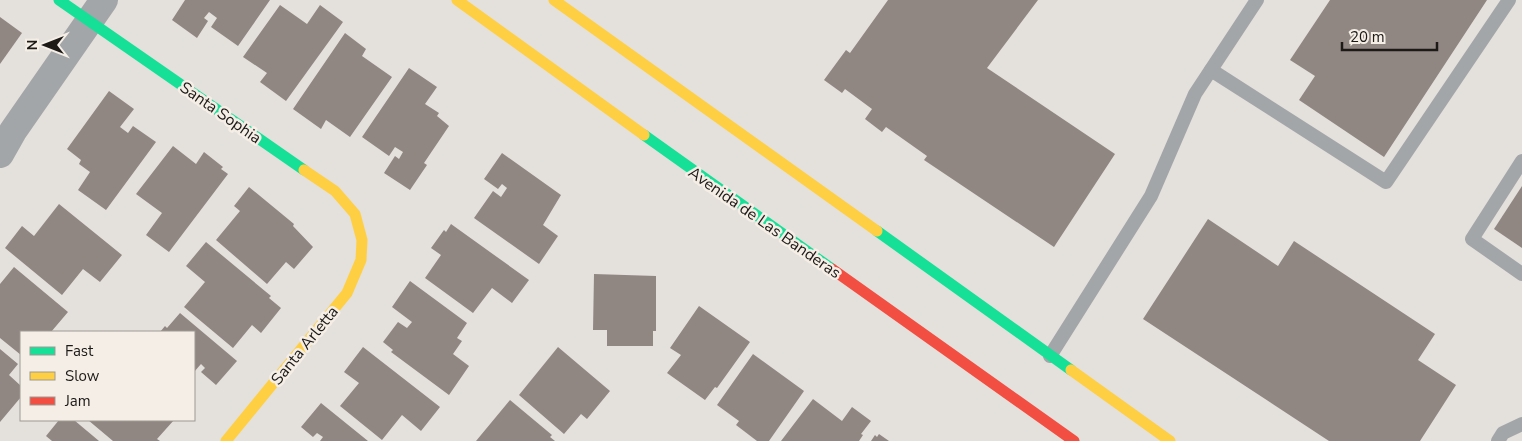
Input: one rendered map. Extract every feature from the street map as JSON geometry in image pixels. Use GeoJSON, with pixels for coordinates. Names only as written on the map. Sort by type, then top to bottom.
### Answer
{"type":"FeatureCollection","features":[{"type":"Feature","properties":{"kind":"main road","name":"Santa Sophia"},"geometry":{"type":"LineString","coordinates":[[60,0],[97,10],[335,191],[355,214],[362,240]]}},
{"type":"Feature","properties":{"kind":"main road","name":"Avenida de Las Banderas"},"geometry":{"type":"LineString","coordinates":[[458,0],[687,167],[1074,441]]}},
{"type":"Feature","properties":{"kind":"main road"},"geometry":{"type":"LineString","coordinates":[[554,0],[1170,441]]}},
{"type":"Feature","properties":{"kind":"main road","name":"Santa Arletta"},"geometry":{"type":"LineString","coordinates":[[226,441],[347,293],[361,260],[362,240]]}},
{"type":"Feature","properties":{"kind":"street"},"geometry":{"type":"LineString","coordinates":[[0,154],[13,131],[97,10]]}},
{"type":"Feature","properties":{"kind":"lane"},"geometry":{"type":"LineString","coordinates":[[1050,356],[1151,196],[1196,94],[1257,0]]}},
{"type":"Feature","properties":{"kind":"lane"},"geometry":{"type":"LineString","coordinates":[[1211,70],[1386,182],[1509,0]]}},
{"type":"Feature","properties":{"kind":"lane"},"geometry":{"type":"LineString","coordinates":[[1522,160],[1472,239],[1522,274]]}},
{"type":"Feature","properties":{"kind":"lane"},"geometry":{"type":"LineString","coordinates":[[1498,441],[1503,433],[1522,424]]}},
{"type":"Feature","properties":{"kind":"building"},"geometry":{"type":"Polygon","coordinates":[[[185,0],[270,0],[238,46],[211,27],[217,18],[209,12],[204,18],[208,21],[197,38],[172,20],[185,0]]]}},
{"type":"Feature","properties":{"kind":"building"},"geometry":{"type":"Polygon","coordinates":[[[888,0],[1038,0],[987,68],[1115,154],[1054,247],[924,160],[927,156],[886,127],[882,132],[865,119],[872,109],[845,89],[842,93],[824,80],[846,50],[850,53],[888,0]]]}},
{"type":"Feature","properties":{"kind":"building"},"geometry":{"type":"Polygon","coordinates":[[[1330,0],[1487,0],[1384,157],[1299,100],[1315,76],[1290,60],[1330,0]]]}},
{"type":"Feature","properties":{"kind":"building"},"geometry":{"type":"Polygon","coordinates":[[[280,5],[307,24],[320,5],[343,22],[286,101],[260,82],[267,73],[243,57],[280,5]]]}},
{"type":"Feature","properties":{"kind":"building"},"geometry":{"type":"Polygon","coordinates":[[[0,17],[22,33],[0,64],[0,17]]]}},
{"type":"Feature","properties":{"kind":"building"},"geometry":{"type":"Polygon","coordinates":[[[345,33],[366,49],[362,56],[392,77],[350,137],[326,120],[321,129],[293,109],[345,33]]]}},
{"type":"Feature","properties":{"kind":"building"},"geometry":{"type":"Polygon","coordinates":[[[409,68],[437,87],[425,104],[439,113],[437,116],[449,126],[424,163],[427,165],[410,190],[384,173],[395,156],[399,159],[403,152],[395,147],[389,156],[362,137],[409,68]]]}},
{"type":"Feature","properties":{"kind":"building"},"geometry":{"type":"Polygon","coordinates":[[[109,91],[134,109],[120,127],[128,133],[133,126],[156,142],[106,210],[78,190],[90,172],[79,164],[81,160],[67,149],[109,91]]]}},
{"type":"Feature","properties":{"kind":"building"},"geometry":{"type":"Polygon","coordinates":[[[173,146],[196,164],[204,152],[223,167],[221,169],[228,174],[169,252],[146,235],[162,213],[136,194],[173,146]]]}},
{"type":"Feature","properties":{"kind":"building"},"geometry":{"type":"Polygon","coordinates":[[[502,153],[561,195],[543,225],[558,236],[539,264],[474,218],[493,191],[501,197],[507,188],[502,184],[498,189],[484,179],[502,153]]]}},
{"type":"Feature","properties":{"kind":"building"},"geometry":{"type":"Polygon","coordinates":[[[1522,186],[1522,248],[1494,229],[1522,186]]]}},
{"type":"Feature","properties":{"kind":"building"},"geometry":{"type":"Polygon","coordinates":[[[249,187],[294,224],[293,226],[313,247],[294,269],[286,262],[267,284],[216,240],[240,211],[234,206],[249,187]]]}},
{"type":"Feature","properties":{"kind":"building"},"geometry":{"type":"Polygon","coordinates":[[[59,204],[122,255],[100,282],[83,269],[62,295],[5,248],[22,226],[34,236],[59,204]]]}},
{"type":"Feature","properties":{"kind":"building"},"geometry":{"type":"Polygon","coordinates":[[[1208,219],[1278,266],[1294,241],[1435,334],[1418,360],[1456,385],[1420,441],[1329,441],[1143,319],[1208,219]]]}},
{"type":"Feature","properties":{"kind":"building"},"geometry":{"type":"Polygon","coordinates":[[[451,224],[529,280],[512,303],[492,288],[473,313],[425,278],[441,255],[431,248],[444,230],[446,232],[451,224]]]}},
{"type":"Feature","properties":{"kind":"building"},"geometry":{"type":"Polygon","coordinates":[[[206,242],[271,296],[269,298],[281,308],[261,333],[252,325],[233,348],[184,307],[205,282],[186,266],[206,242]]]}},
{"type":"Feature","properties":{"kind":"building"},"geometry":{"type":"Polygon","coordinates":[[[14,267],[68,312],[52,331],[20,331],[20,354],[0,338],[0,284],[14,267]]]}},
{"type":"Feature","properties":{"kind":"building"},"geometry":{"type":"Polygon","coordinates":[[[594,274],[656,276],[656,331],[653,331],[653,346],[607,346],[607,330],[593,330],[594,274]]]}},
{"type":"Feature","properties":{"kind":"building"},"geometry":{"type":"Polygon","coordinates":[[[410,281],[467,323],[457,338],[462,341],[453,354],[469,366],[449,395],[391,352],[393,350],[383,342],[398,322],[407,328],[412,322],[392,307],[410,281]]]}},
{"type":"Feature","properties":{"kind":"building"},"geometry":{"type":"Polygon","coordinates":[[[699,306],[750,342],[717,388],[715,387],[705,400],[667,373],[681,355],[670,348],[699,306]]]}},
{"type":"Feature","properties":{"kind":"building"},"geometry":{"type":"Polygon","coordinates":[[[180,313],[237,361],[216,385],[201,372],[205,368],[201,364],[195,371],[195,331],[161,331],[165,326],[167,328],[180,313]]]}},
{"type":"Feature","properties":{"kind":"building"},"geometry":{"type":"Polygon","coordinates":[[[363,347],[440,407],[421,431],[402,415],[382,440],[340,406],[359,383],[344,372],[363,347]]]}},
{"type":"Feature","properties":{"kind":"building"},"geometry":{"type":"Polygon","coordinates":[[[558,347],[610,391],[587,419],[581,414],[564,434],[519,395],[558,347]]]}},
{"type":"Feature","properties":{"kind":"building"},"geometry":{"type":"Polygon","coordinates":[[[0,349],[18,364],[9,375],[20,385],[20,398],[0,422],[0,349]]]}},
{"type":"Feature","properties":{"kind":"building"},"geometry":{"type":"Polygon","coordinates":[[[753,354],[804,391],[769,441],[757,441],[736,425],[739,421],[717,405],[753,354]]]}},
{"type":"Feature","properties":{"kind":"building"},"geometry":{"type":"Polygon","coordinates":[[[813,399],[842,421],[852,407],[871,421],[861,434],[863,435],[859,441],[781,441],[813,399]]]}},
{"type":"Feature","properties":{"kind":"building"},"geometry":{"type":"Polygon","coordinates":[[[510,400],[552,435],[550,437],[555,441],[476,441],[510,400]]]}},
{"type":"Feature","properties":{"kind":"building"},"geometry":{"type":"Polygon","coordinates":[[[321,403],[368,441],[320,441],[323,437],[317,433],[313,437],[301,427],[321,403]]]}},
{"type":"Feature","properties":{"kind":"building"},"geometry":{"type":"Polygon","coordinates":[[[58,421],[75,421],[99,441],[52,441],[46,436],[58,421]]]}},
{"type":"Feature","properties":{"kind":"building"},"geometry":{"type":"Polygon","coordinates":[[[89,421],[173,421],[157,439],[160,441],[113,441],[89,421]]]}},
{"type":"Feature","properties":{"kind":"building"},"geometry":{"type":"Polygon","coordinates":[[[879,434],[889,441],[871,441],[875,435],[877,437],[879,434]]]}},
{"type":"Feature","properties":{"kind":"traffic: fast"},"geometry":{"type":"LineString","coordinates":[[59,0],[304,170]]}},
{"type":"Feature","properties":{"kind":"traffic: fast"},"geometry":{"type":"LineString","coordinates":[[644,135],[832,269]]}},
{"type":"Feature","properties":{"kind":"traffic: fast"},"geometry":{"type":"LineString","coordinates":[[877,231],[1071,370]]}},
{"type":"Feature","properties":{"kind":"traffic: slow"},"geometry":{"type":"LineString","coordinates":[[457,0],[644,135]]}},
{"type":"Feature","properties":{"kind":"traffic: slow"},"geometry":{"type":"LineString","coordinates":[[554,0],[877,231]]}},
{"type":"Feature","properties":{"kind":"traffic: slow"},"geometry":{"type":"LineString","coordinates":[[226,441],[347,293],[361,260],[362,240],[355,214],[335,191],[304,170]]}},
{"type":"Feature","properties":{"kind":"traffic: slow"},"geometry":{"type":"LineString","coordinates":[[1071,370],[1170,441]]}},
{"type":"Feature","properties":{"kind":"traffic: jam"},"geometry":{"type":"LineString","coordinates":[[832,269],[1074,441]]}}]}
